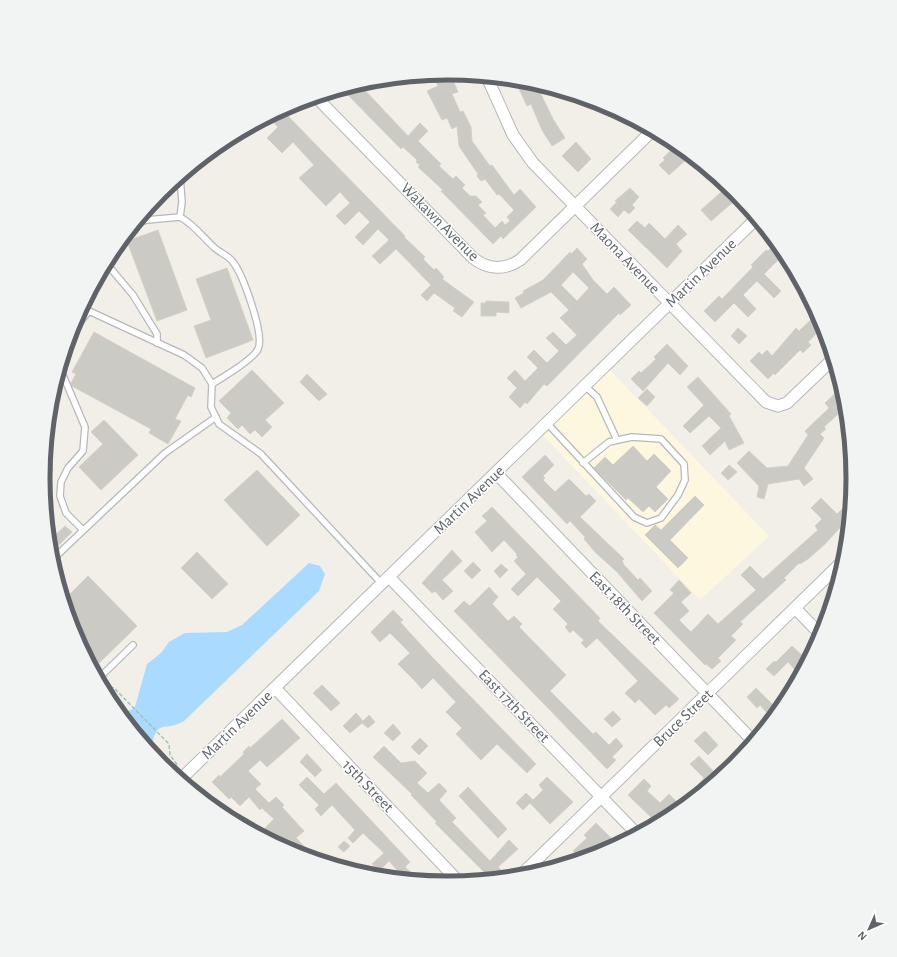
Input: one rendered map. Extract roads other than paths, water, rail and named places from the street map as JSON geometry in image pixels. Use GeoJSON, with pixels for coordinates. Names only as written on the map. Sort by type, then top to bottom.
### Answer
{"type":"FeatureCollection","features":[{"type":"Feature","properties":{"kind":"street","name":"Maona Avenue"},"geometry":{"type":"LineString","coordinates":[[489,82],[507,124],[523,151],[575,207],[766,402],[780,406],[792,399],[829,362]]}},
{"type":"Feature","properties":{"kind":"street","name":"Wakawn Avenue"},"geometry":{"type":"LineString","coordinates":[[320,101],[473,258],[486,266],[502,268],[516,263],[649,134]]}},
{"type":"Feature","properties":{"kind":"street","name":"Martin Avenue"},"geometry":{"type":"LineString","coordinates":[[184,776],[753,222]]}},
{"type":"Feature","properties":{"kind":"street","name":"East 18th Street"},"geometry":{"type":"LineString","coordinates":[[496,473],[750,738]]}},
{"type":"Feature","properties":{"kind":"street","name":"Bruce Street"},"geometry":{"type":"LineString","coordinates":[[528,869],[836,567]]}},
{"type":"Feature","properties":{"kind":"street","name":"East 17th Street"},"geometry":{"type":"LineString","coordinates":[[386,581],[602,796],[634,831]]}},
{"type":"Feature","properties":{"kind":"street"},"geometry":{"type":"LineString","coordinates":[[795,608],[817,631]]}},
{"type":"Feature","properties":{"kind":"street","name":"15th Street"},"geometry":{"type":"LineString","coordinates":[[275,688],[454,877]]}},
{"type":"Feature","properties":{"kind":"lane"},"geometry":{"type":"LineString","coordinates":[[180,217],[182,202],[181,184]]}},
{"type":"Feature","properties":{"kind":"lane"},"geometry":{"type":"LineString","coordinates":[[145,221],[180,217],[193,226],[216,249],[233,262],[258,321],[260,342],[258,350],[233,371],[212,384]]}},
{"type":"Feature","properties":{"kind":"lane"},"geometry":{"type":"LineString","coordinates":[[110,268],[133,295],[157,334],[157,343]]}},
{"type":"Feature","properties":{"kind":"lane"},"geometry":{"type":"LineString","coordinates":[[84,317],[89,311],[184,354],[202,368],[212,384],[211,407],[219,424],[260,454],[386,581]]}},
{"type":"Feature","properties":{"kind":"lane"},"geometry":{"type":"LineString","coordinates":[[64,377],[85,427],[83,451],[68,468],[61,482],[60,496],[66,513],[83,530]]}},
{"type":"Feature","properties":{"kind":"lane"},"geometry":{"type":"LineString","coordinates":[[585,386],[597,397],[617,440]]}},
{"type":"Feature","properties":{"kind":"lane"},"geometry":{"type":"LineString","coordinates":[[58,554],[165,453],[216,417]]}},
{"type":"Feature","properties":{"kind":"lane"},"geometry":{"type":"LineString","coordinates":[[547,423],[583,463],[634,517],[647,523],[660,518],[678,495],[685,480],[684,464],[661,439],[632,437],[609,442],[583,463]]}},
{"type":"Feature","properties":{"kind":"lane"},"geometry":{"type":"LineString","coordinates":[[102,675],[133,645]]}},
{"type":"Feature","properties":{"kind":"water"},"geometry":{"type":"Polygon","coordinates":[[[309,563],[320,566],[325,574],[319,591],[184,721],[176,725],[162,727],[159,729],[152,744],[124,710],[131,710],[135,707],[147,664],[161,653],[169,642],[185,633],[227,632],[242,625],[309,563]]]}}]}
